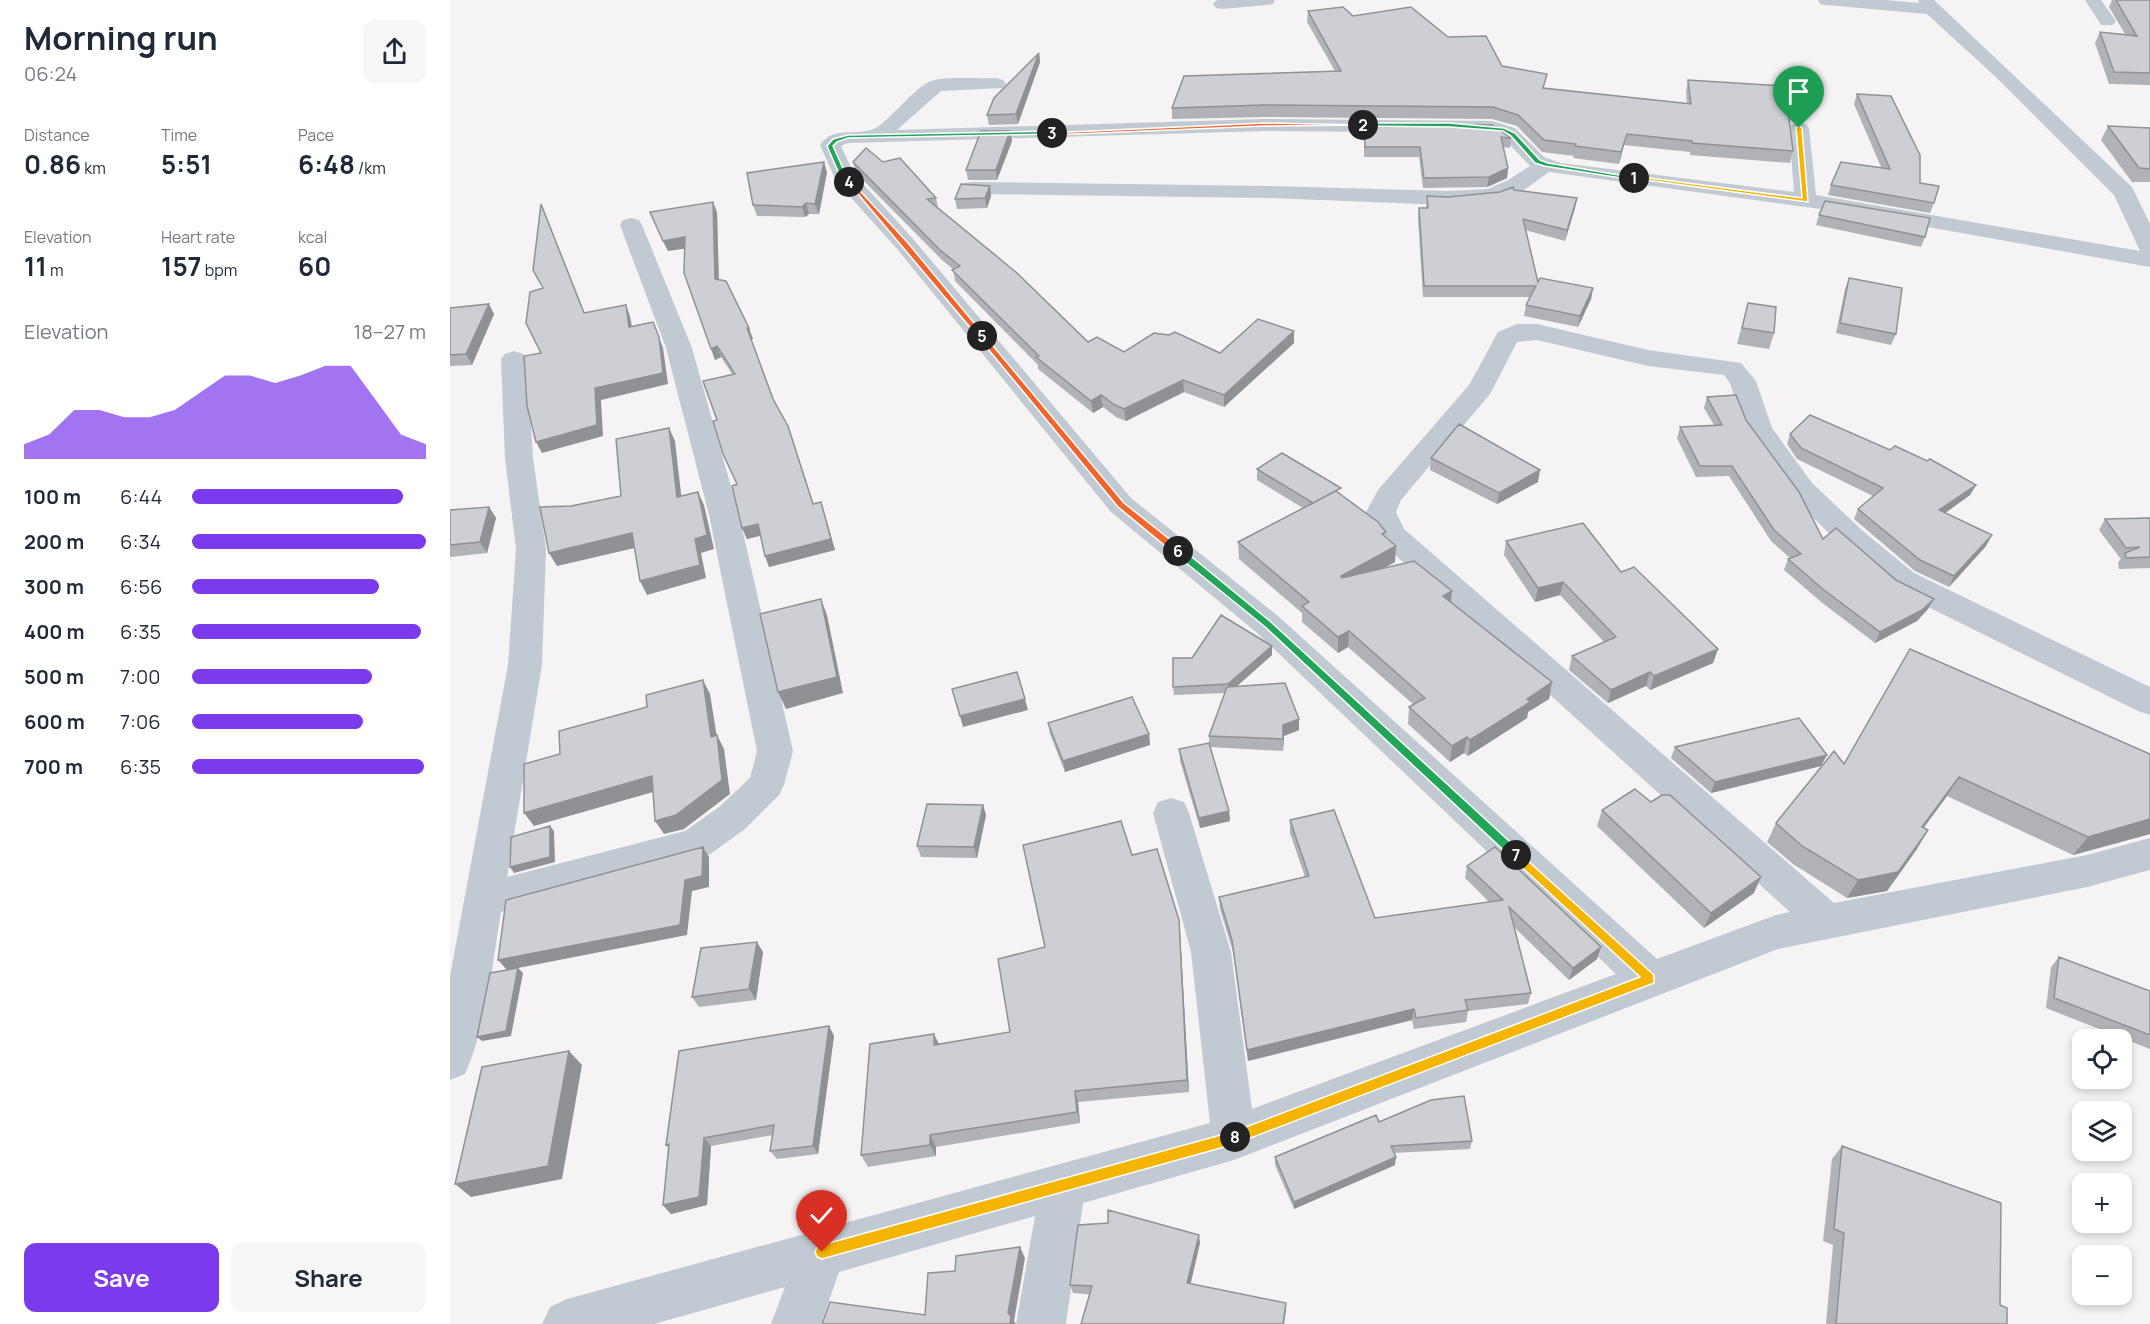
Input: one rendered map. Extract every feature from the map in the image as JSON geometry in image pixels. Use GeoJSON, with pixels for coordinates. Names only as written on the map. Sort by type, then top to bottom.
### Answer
{"type":"FeatureCollection","features":[{"type":"Feature","properties":{"kind":"street"},"geometry":{"type":"LineString","coordinates":[[1222,4],[1267,0]]}},
{"type":"Feature","properties":{"kind":"street"},"geometry":{"type":"LineString","coordinates":[[1826,0],[1929,4],[2124,192],[2150,249]]}},
{"type":"Feature","properties":{"kind":"street"},"geometry":{"type":"LineString","coordinates":[[2093,0],[2107,21]]}},
{"type":"Feature","properties":{"kind":"street"},"geometry":{"type":"LineString","coordinates":[[878,136],[936,85],[996,84]]}},
{"type":"Feature","properties":{"kind":"street"},"geometry":{"type":"LineString","coordinates":[[1650,979],[1267,624],[1121,505],[906,245],[843,176],[830,146],[835,140],[848,136],[1078,132],[1264,124],[1450,125],[1504,129],[1513,135],[1537,161],[1546,165],[1862,208],[2150,260]]}},
{"type":"Feature","properties":{"kind":"street"},"geometry":{"type":"LineString","coordinates":[[1799,128],[1806,201]]}},
{"type":"Feature","properties":{"kind":"street"},"geometry":{"type":"LineString","coordinates":[[973,188],[1268,192],[1447,198],[1491,195],[1516,185],[1546,165]]}},
{"type":"Feature","properties":{"kind":"street"},"geometry":{"type":"LineString","coordinates":[[2124,192],[2150,195]]}},
{"type":"Feature","properties":{"kind":"street"},"geometry":{"type":"LineString","coordinates":[[484,900],[696,844],[732,818],[766,785],[775,751],[724,515],[682,359],[631,225]]}},
{"type":"Feature","properties":{"kind":"street"},"geometry":{"type":"LineString","coordinates":[[1829,923],[1392,535],[1381,512],[1388,497],[1481,388],[1507,337],[1517,332],[1537,332],[1648,358],[1732,368],[1743,381],[1759,429],[1802,490],[1853,539],[1902,581],[2150,702]]}},
{"type":"Feature","properties":{"kind":"street"},"geometry":{"type":"LineString","coordinates":[[450,1060],[466,1001],[525,665],[531,549],[519,458],[514,359]]}},
{"type":"Feature","properties":{"kind":"street"},"geometry":{"type":"LineString","coordinates":[[1171,813],[1211,952],[1234,1138]]}},
{"type":"Feature","properties":{"kind":"street"},"geometry":{"type":"LineString","coordinates":[[567,1324],[1234,1138],[1776,932],[2087,871],[2150,854]]}},
{"type":"Feature","properties":{"kind":"street"},"geometry":{"type":"LineString","coordinates":[[1041,1324],[1063,1186]]}},
{"type":"Feature","properties":{"kind":"street"},"geometry":{"type":"LineString","coordinates":[[796,1324],[822,1252]]}},
{"type":"Feature","properties":{"kind":"building"},"geometry":{"type":"Polygon","coordinates":[[[2116,0],[2150,0],[2150,73],[2114,72],[2100,32],[2137,36],[2116,0]]]}},
{"type":"Feature","properties":{"kind":"building"},"geometry":{"type":"Polygon","coordinates":[[[1343,7],[1353,16],[1411,7],[1448,37],[1486,36],[1502,66],[1547,74],[1543,88],[1691,104],[1688,80],[1785,86],[1793,151],[1692,143],[1692,141],[1627,134],[1621,152],[1575,146],[1576,144],[1544,140],[1518,115],[1493,107],[1264,105],[1172,108],[1184,76],[1341,71],[1308,11],[1343,7]]]}},
{"type":"Feature","properties":{"kind":"building"},"geometry":{"type":"Polygon","coordinates":[[[1039,53],[1016,114],[987,115],[994,98],[1039,53]]]}},
{"type":"Feature","properties":{"kind":"building"},"geometry":{"type":"Polygon","coordinates":[[[1857,94],[1891,96],[1920,155],[1920,183],[1939,186],[1934,203],[1831,185],[1841,162],[1890,169],[1857,94]]]}},
{"type":"Feature","properties":{"kind":"building"},"geometry":{"type":"Polygon","coordinates":[[[1364,124],[1492,125],[1511,138],[1501,137],[1508,168],[1489,177],[1424,178],[1420,147],[1365,147],[1364,124]]]}},
{"type":"Feature","properties":{"kind":"building"},"geometry":{"type":"Polygon","coordinates":[[[2108,126],[2150,128],[2150,169],[2139,168],[2108,126]]]}},
{"type":"Feature","properties":{"kind":"building"},"geometry":{"type":"Polygon","coordinates":[[[981,131],[1010,131],[996,170],[966,170],[981,131]]]}},
{"type":"Feature","properties":{"kind":"building"},"geometry":{"type":"Polygon","coordinates":[[[866,148],[883,162],[900,158],[936,198],[927,199],[1017,273],[1088,342],[1097,337],[1124,352],[1154,333],[1169,335],[1175,332],[1220,353],[1258,319],[1294,331],[1224,395],[1183,380],[1124,409],[1101,395],[1091,401],[1036,357],[1039,356],[952,270],[960,266],[940,250],[853,162],[866,148]]]}},
{"type":"Feature","properties":{"kind":"building"},"geometry":{"type":"Polygon","coordinates":[[[824,162],[815,204],[806,203],[802,207],[753,205],[747,173],[824,162]]]}},
{"type":"Feature","properties":{"kind":"building"},"geometry":{"type":"Polygon","coordinates":[[[961,184],[990,186],[985,198],[955,199],[961,184]]]}},
{"type":"Feature","properties":{"kind":"building"},"geometry":{"type":"Polygon","coordinates":[[[1513,187],[1514,190],[1577,198],[1567,230],[1523,219],[1538,282],[1540,278],[1593,288],[1580,316],[1526,305],[1536,286],[1424,286],[1419,208],[1428,208],[1427,196],[1448,197],[1500,192],[1513,187]]]}},
{"type":"Feature","properties":{"kind":"building"},"geometry":{"type":"Polygon","coordinates":[[[1825,201],[1930,218],[1925,237],[1819,215],[1825,201]]]}},
{"type":"Feature","properties":{"kind":"building"},"geometry":{"type":"Polygon","coordinates":[[[713,202],[715,279],[726,281],[749,328],[747,328],[773,399],[788,426],[813,504],[821,502],[831,539],[765,556],[758,524],[742,528],[732,486],[737,484],[723,454],[713,421],[717,420],[703,381],[735,374],[717,346],[711,349],[684,273],[685,237],[663,241],[650,212],[713,202]]]}},
{"type":"Feature","properties":{"kind":"building"},"geometry":{"type":"Polygon","coordinates":[[[541,204],[584,313],[626,305],[629,327],[653,322],[659,337],[663,373],[595,388],[597,425],[536,442],[527,406],[524,356],[541,353],[526,323],[530,292],[543,288],[533,270],[541,204]]]}},
{"type":"Feature","properties":{"kind":"building"},"geometry":{"type":"Polygon","coordinates":[[[1849,278],[1902,288],[1896,334],[1840,323],[1849,278]]]}},
{"type":"Feature","properties":{"kind":"building"},"geometry":{"type":"Polygon","coordinates":[[[1748,303],[1776,307],[1774,333],[1742,328],[1748,303]]]}},
{"type":"Feature","properties":{"kind":"building"},"geometry":{"type":"Polygon","coordinates":[[[489,304],[466,354],[450,355],[450,308],[489,304]]]}},
{"type":"Feature","properties":{"kind":"building"},"geometry":{"type":"Polygon","coordinates":[[[1736,395],[1746,420],[1799,492],[1823,539],[1836,528],[1896,580],[1934,599],[1922,610],[1880,632],[1824,590],[1788,559],[1801,554],[1774,530],[1732,466],[1700,466],[1680,427],[1722,425],[1707,397],[1736,395]]]}},
{"type":"Feature","properties":{"kind":"building"},"geometry":{"type":"Polygon","coordinates":[[[1810,415],[1890,450],[1895,446],[1927,461],[1930,459],[1976,485],[1939,510],[1992,535],[1954,576],[1920,560],[1858,509],[1883,488],[1801,448],[1790,434],[1810,415]]]}},
{"type":"Feature","properties":{"kind":"building"},"geometry":{"type":"Polygon","coordinates":[[[1459,424],[1540,470],[1499,493],[1431,458],[1459,424]]]}},
{"type":"Feature","properties":{"kind":"building"},"geometry":{"type":"Polygon","coordinates":[[[669,428],[677,497],[698,492],[707,535],[695,539],[700,565],[640,581],[632,533],[549,553],[540,507],[571,506],[621,496],[616,439],[669,428]]]}},
{"type":"Feature","properties":{"kind":"building"},"geometry":{"type":"Polygon","coordinates":[[[1282,453],[1341,488],[1313,503],[1257,469],[1282,453]]]}},
{"type":"Feature","properties":{"kind":"building"},"geometry":{"type":"Polygon","coordinates":[[[1336,491],[1378,522],[1386,532],[1382,534],[1396,546],[1341,576],[1342,578],[1414,561],[1452,591],[1443,596],[1552,682],[1527,699],[1530,702],[1470,740],[1467,737],[1452,746],[1409,707],[1425,698],[1349,631],[1338,637],[1302,606],[1309,602],[1238,542],[1336,491]]]}},
{"type":"Feature","properties":{"kind":"building"},"geometry":{"type":"Polygon","coordinates":[[[489,507],[480,542],[450,545],[450,510],[489,507]]]}},
{"type":"Feature","properties":{"kind":"building"},"geometry":{"type":"Polygon","coordinates":[[[2150,518],[2150,557],[2126,558],[2125,553],[2140,547],[2126,548],[2105,519],[2150,518]]]}},
{"type":"Feature","properties":{"kind":"building"},"geometry":{"type":"Polygon","coordinates":[[[1583,523],[1621,572],[1634,567],[1718,649],[1654,676],[1650,672],[1611,690],[1572,656],[1616,637],[1563,582],[1538,588],[1506,541],[1583,523]]]}},
{"type":"Feature","properties":{"kind":"building"},"geometry":{"type":"Polygon","coordinates":[[[821,599],[837,677],[778,692],[760,614],[821,599]]]}},
{"type":"Feature","properties":{"kind":"building"},"geometry":{"type":"Polygon","coordinates":[[[1221,615],[1272,646],[1228,684],[1173,687],[1173,658],[1192,658],[1221,615]]]}},
{"type":"Feature","properties":{"kind":"building"},"geometry":{"type":"Polygon","coordinates":[[[1910,649],[2150,754],[2150,819],[2088,837],[1959,777],[1922,827],[1928,830],[1898,872],[1858,880],[1802,846],[1776,823],[1834,751],[1844,764],[1910,649]]]}},
{"type":"Feature","properties":{"kind":"building"},"geometry":{"type":"Polygon","coordinates":[[[1017,672],[1025,699],[960,716],[952,689],[1017,672]]]}},
{"type":"Feature","properties":{"kind":"building"},"geometry":{"type":"Polygon","coordinates":[[[703,680],[711,737],[717,735],[722,780],[676,815],[655,821],[652,776],[524,813],[524,764],[560,754],[559,731],[647,707],[646,695],[703,680]]]}},
{"type":"Feature","properties":{"kind":"building"},"geometry":{"type":"Polygon","coordinates":[[[1285,683],[1299,719],[1283,725],[1283,739],[1209,736],[1227,687],[1285,683]]]}},
{"type":"Feature","properties":{"kind":"building"},"geometry":{"type":"Polygon","coordinates":[[[1132,697],[1149,734],[1063,761],[1048,723],[1132,697]]]}},
{"type":"Feature","properties":{"kind":"building"},"geometry":{"type":"Polygon","coordinates":[[[1799,718],[1827,755],[1715,782],[1675,747],[1799,718]]]}},
{"type":"Feature","properties":{"kind":"building"},"geometry":{"type":"Polygon","coordinates":[[[1209,743],[1229,811],[1199,818],[1179,749],[1209,743]]]}},
{"type":"Feature","properties":{"kind":"building"},"geometry":{"type":"Polygon","coordinates":[[[1635,789],[1651,802],[1662,795],[1670,795],[1761,877],[1711,913],[1602,810],[1635,789]]]}},
{"type":"Feature","properties":{"kind":"building"},"geometry":{"type":"Polygon","coordinates":[[[927,804],[983,805],[974,847],[917,846],[927,804]]]}},
{"type":"Feature","properties":{"kind":"building"},"geometry":{"type":"Polygon","coordinates":[[[1334,810],[1375,918],[1503,900],[1467,866],[1495,847],[1601,947],[1573,968],[1509,907],[1531,993],[1465,1000],[1468,1010],[1416,1018],[1414,1009],[1247,1050],[1232,940],[1219,897],[1309,876],[1290,820],[1334,810]]]}},
{"type":"Feature","properties":{"kind":"building"},"geometry":{"type":"Polygon","coordinates":[[[1121,821],[1132,855],[1157,849],[1179,920],[1187,1080],[1075,1091],[1077,1112],[930,1135],[930,1145],[861,1155],[870,1044],[934,1034],[934,1045],[1010,1032],[998,959],[1045,947],[1023,845],[1121,821]]]}},
{"type":"Feature","properties":{"kind":"building"},"geometry":{"type":"Polygon","coordinates":[[[550,826],[550,857],[510,867],[511,837],[550,826]]]}},
{"type":"Feature","properties":{"kind":"building"},"geometry":{"type":"Polygon","coordinates":[[[703,847],[702,876],[685,880],[680,925],[498,960],[506,900],[703,847]]]}},
{"type":"Feature","properties":{"kind":"building"},"geometry":{"type":"Polygon","coordinates":[[[757,942],[749,989],[692,997],[701,948],[757,942]]]}},
{"type":"Feature","properties":{"kind":"building"},"geometry":{"type":"Polygon","coordinates":[[[2059,957],[2150,991],[2150,1035],[2054,998],[2059,957]]]}},
{"type":"Feature","properties":{"kind":"building"},"geometry":{"type":"Polygon","coordinates":[[[518,968],[506,1031],[477,1037],[490,973],[518,968]]]}},
{"type":"Feature","properties":{"kind":"building"},"geometry":{"type":"Polygon","coordinates":[[[829,1026],[813,1146],[770,1151],[774,1125],[704,1138],[699,1197],[663,1205],[669,1144],[666,1145],[679,1051],[829,1026]]]}},
{"type":"Feature","properties":{"kind":"building"},"geometry":{"type":"Polygon","coordinates":[[[569,1051],[548,1166],[455,1184],[482,1067],[569,1051]]]}},
{"type":"Feature","properties":{"kind":"building"},"geometry":{"type":"Polygon","coordinates":[[[1464,1096],[1472,1141],[1391,1146],[1396,1157],[1294,1202],[1275,1157],[1376,1115],[1379,1122],[1431,1100],[1464,1096]]]}},
{"type":"Feature","properties":{"kind":"building"},"geometry":{"type":"Polygon","coordinates":[[[1842,1146],[2001,1203],[2000,1305],[2007,1308],[2007,1324],[1836,1324],[1844,1233],[1834,1229],[1842,1146]]]}},
{"type":"Feature","properties":{"kind":"building"},"geometry":{"type":"Polygon","coordinates":[[[1108,1210],[1199,1235],[1187,1283],[1286,1303],[1283,1324],[1081,1324],[1092,1286],[1070,1285],[1078,1225],[1108,1223],[1108,1210]]]}},
{"type":"Feature","properties":{"kind":"building"},"geometry":{"type":"Polygon","coordinates":[[[1020,1247],[1008,1313],[1011,1316],[1010,1324],[822,1324],[830,1302],[925,1315],[928,1273],[955,1271],[956,1256],[1020,1247]]]}},
{"type":"Feature","properties":{"kind":"route"},"geometry":{"type":"LineString","coordinates":[[822,1252],[1234,1138],[1650,979],[1267,624],[1121,505],[906,245],[843,176],[830,146],[835,140],[848,136],[1078,132],[1264,124],[1492,127],[1504,129],[1513,135],[1537,161],[1546,165],[1806,201],[1799,128]]}}]}
